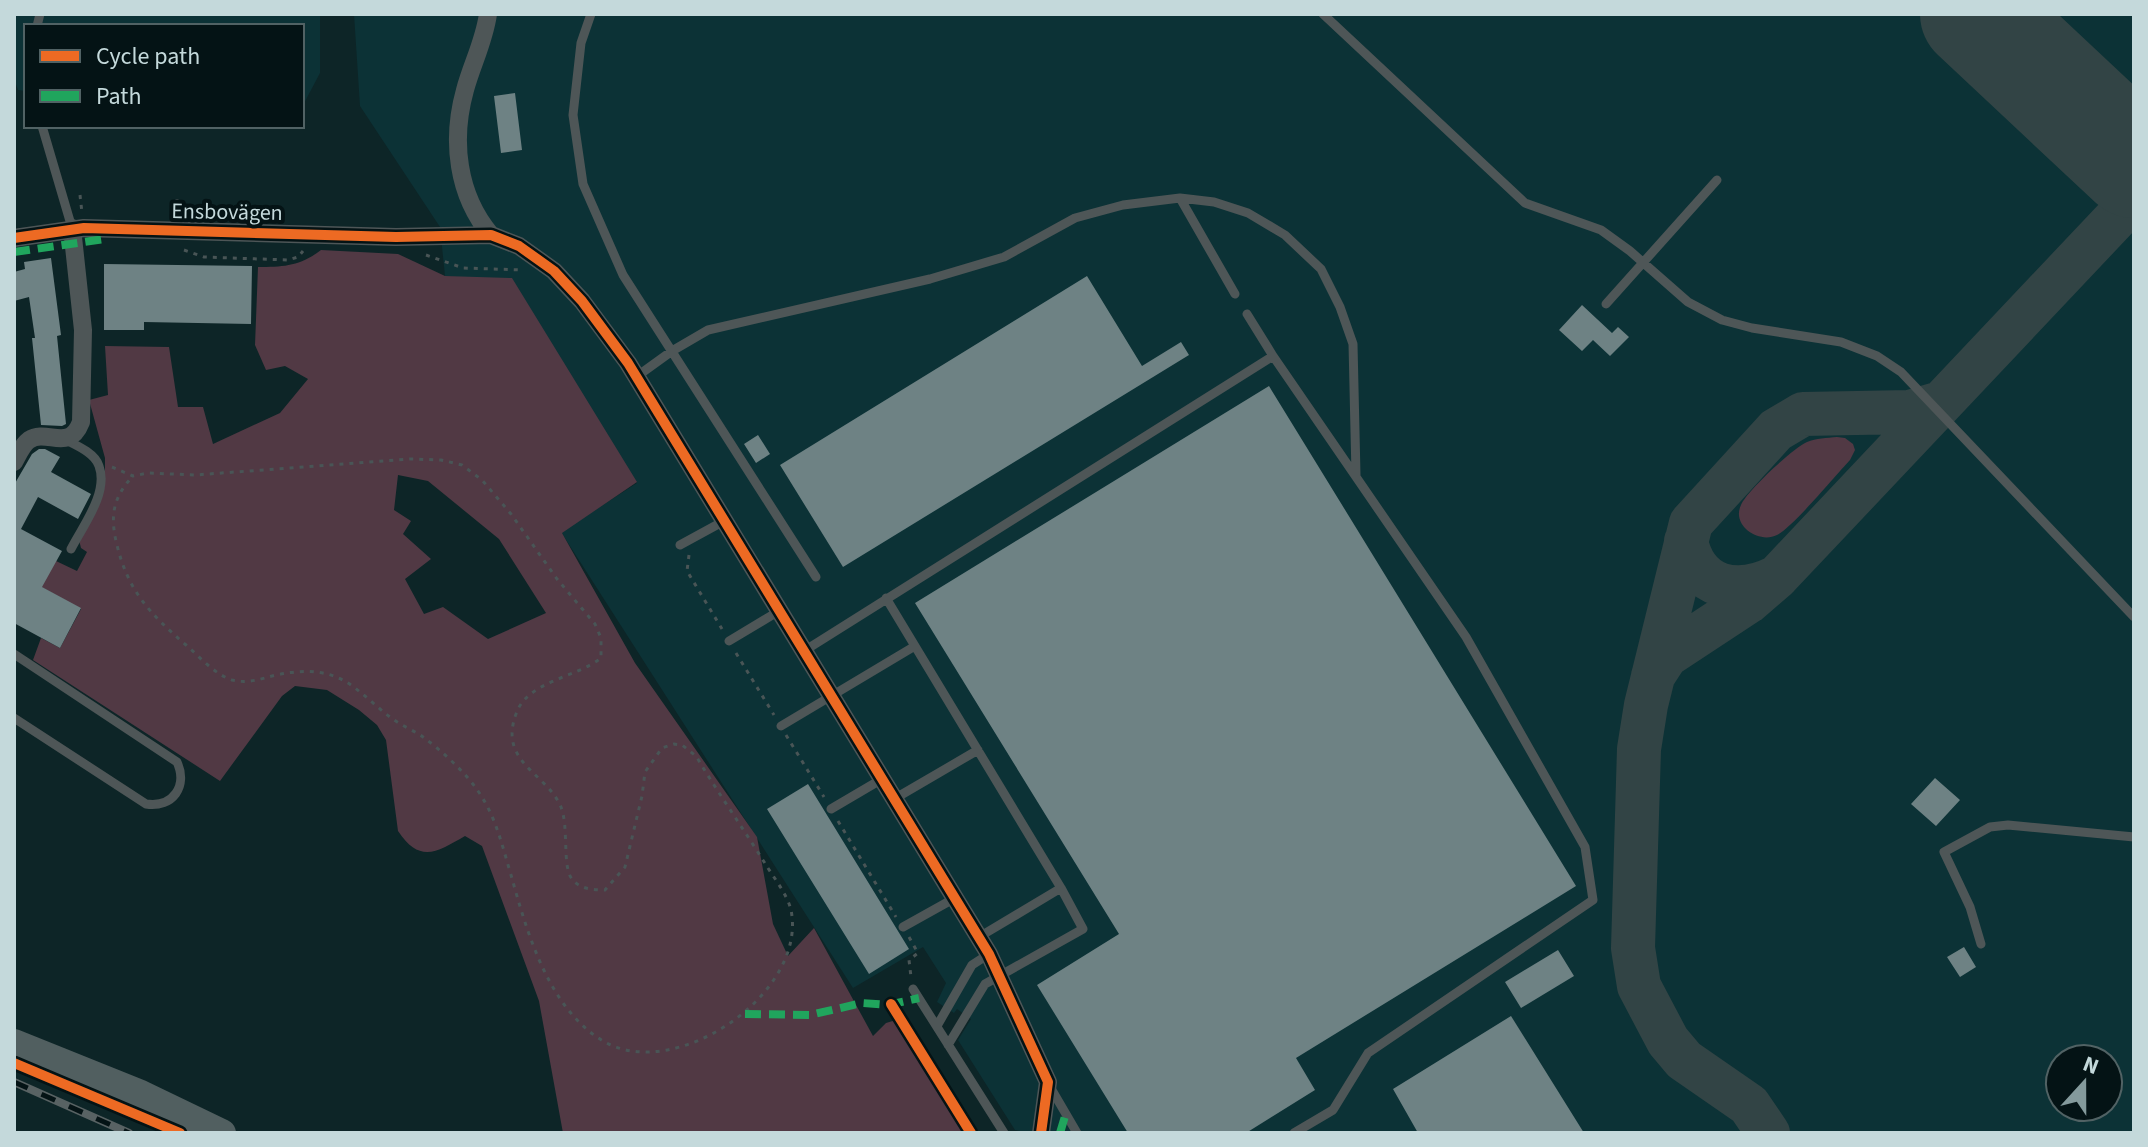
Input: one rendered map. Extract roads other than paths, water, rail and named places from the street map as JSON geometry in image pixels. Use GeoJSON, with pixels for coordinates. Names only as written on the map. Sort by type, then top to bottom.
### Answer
{"type":"FeatureCollection","features":[{"type":"Feature","properties":{"kind":"main road"},"geometry":{"type":"LineString","coordinates":[[14,1043],[113,1082],[222,1133]]}},
{"type":"Feature","properties":{"kind":"street"},"geometry":{"type":"LineString","coordinates":[[488,14],[485,36],[466,86],[457,138],[459,168],[468,200],[478,220],[491,235],[527,251],[554,271],[582,301],[636,377],[989,954],[1048,1082],[1041,1133]]}},
{"type":"Feature","properties":{"kind":"street"},"geometry":{"type":"LineString","coordinates":[[14,462],[26,442],[34,437],[64,439],[78,431],[81,422],[83,330],[72,228]]}},
{"type":"Feature","properties":{"kind":"street","name":"Ensbovägen"},"geometry":{"type":"LineString","coordinates":[[14,238],[72,228],[396,237],[491,235]]}},
{"type":"Feature","properties":{"kind":"lane"},"geometry":{"type":"LineString","coordinates":[[591,14],[581,43],[573,115],[583,184],[623,275],[816,577]]}},
{"type":"Feature","properties":{"kind":"lane"},"geometry":{"type":"LineString","coordinates":[[1323,14],[1525,203],[1601,230],[1688,302],[1722,320],[1752,328],[1841,342],[1877,356],[1901,372],[2134,617]]}},
{"type":"Feature","properties":{"kind":"lane"},"geometry":{"type":"LineString","coordinates":[[43,128],[72,228]]}},
{"type":"Feature","properties":{"kind":"lane"},"geometry":{"type":"LineString","coordinates":[[1606,304],[1717,180]]}},
{"type":"Feature","properties":{"kind":"lane"},"geometry":{"type":"LineString","coordinates":[[1180,198],[1235,294]]}},
{"type":"Feature","properties":{"kind":"lane"},"geometry":{"type":"LineString","coordinates":[[636,377],[708,330],[930,279],[1004,257],[1075,218],[1123,205],[1180,198],[1214,202],[1248,213],[1285,235],[1321,269],[1340,307],[1353,344],[1356,475]]}},
{"type":"Feature","properties":{"kind":"lane"},"geometry":{"type":"LineString","coordinates":[[1247,314],[1466,637],[1585,847],[1593,900],[1368,1053],[1333,1110],[1294,1133]]}},
{"type":"Feature","properties":{"kind":"lane"},"geometry":{"type":"LineString","coordinates":[[804,651],[1273,356]]}},
{"type":"Feature","properties":{"kind":"lane"},"geometry":{"type":"LineString","coordinates":[[64,439],[85,451],[99,465],[101,479],[96,500],[71,549]]}},
{"type":"Feature","properties":{"kind":"lane"},"geometry":{"type":"LineString","coordinates":[[680,545],[724,521]]}},
{"type":"Feature","properties":{"kind":"lane"},"geometry":{"type":"LineString","coordinates":[[886,598],[1083,929],[985,984],[948,1045]]}},
{"type":"Feature","properties":{"kind":"lane"},"geometry":{"type":"LineString","coordinates":[[729,641],[779,611]]}},
{"type":"Feature","properties":{"kind":"lane"},"geometry":{"type":"LineString","coordinates":[[781,726],[915,646]]}},
{"type":"Feature","properties":{"kind":"lane"},"geometry":{"type":"LineString","coordinates":[[14,654],[177,762],[181,786],[172,800],[146,804],[14,718]]}},
{"type":"Feature","properties":{"kind":"lane"},"geometry":{"type":"LineString","coordinates":[[894,799],[978,750]]}},
{"type":"Feature","properties":{"kind":"lane"},"geometry":{"type":"LineString","coordinates":[[831,809],[882,779]]}},
{"type":"Feature","properties":{"kind":"lane"},"geometry":{"type":"LineString","coordinates":[[1981,944],[1970,907],[1944,852],[1990,827],[2008,825],[2134,837]]}},
{"type":"Feature","properties":{"kind":"lane"},"geometry":{"type":"LineString","coordinates":[[979,937],[1061,888]]}},
{"type":"Feature","properties":{"kind":"lane"},"geometry":{"type":"LineString","coordinates":[[903,927],[955,898]]}},
{"type":"Feature","properties":{"kind":"lane"},"geometry":{"type":"LineString","coordinates":[[937,1026],[972,965],[989,954]]}},
{"type":"Feature","properties":{"kind":"lane"},"geometry":{"type":"LineString","coordinates":[[913,989],[1004,1133]]}},
{"type":"Feature","properties":{"kind":"lane"},"geometry":{"type":"LineString","coordinates":[[1048,1082],[1077,1133]]}},
{"type":"Feature","properties":{"kind":"railway"},"geometry":{"type":"LineString","coordinates":[[14,1082],[129,1133]]}}]}
